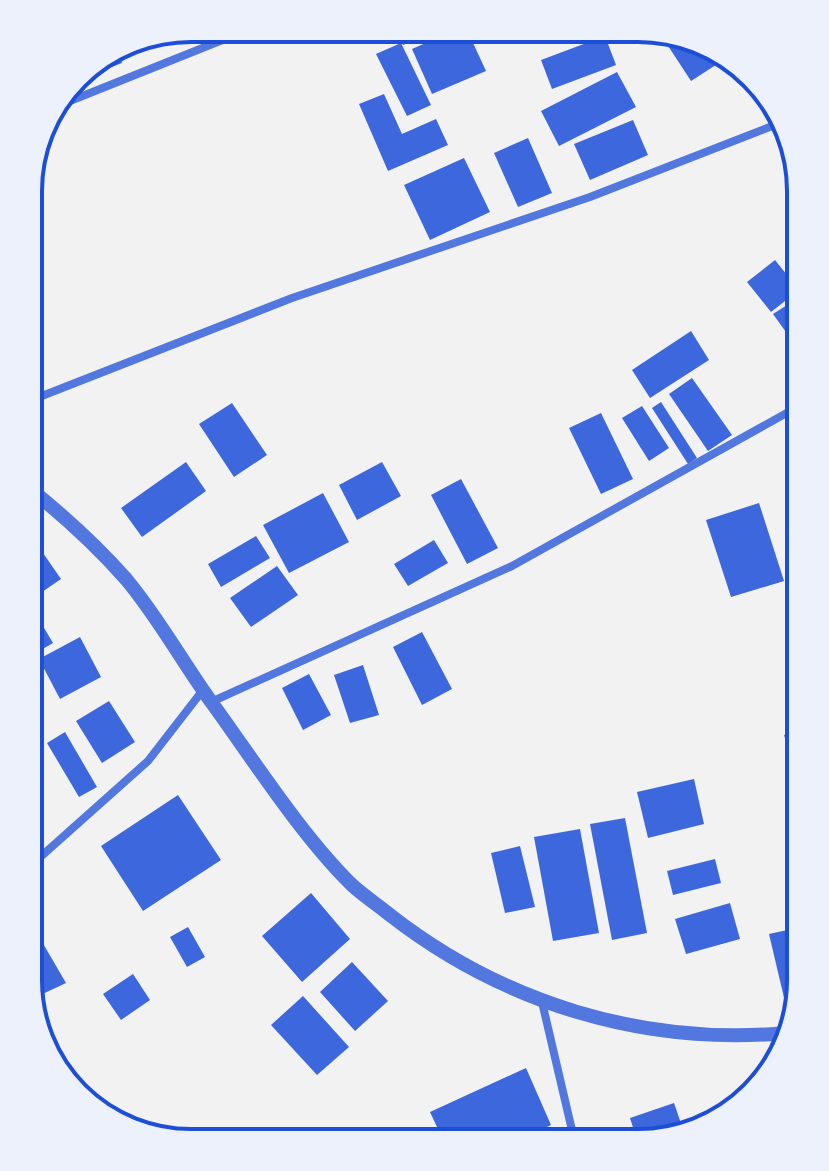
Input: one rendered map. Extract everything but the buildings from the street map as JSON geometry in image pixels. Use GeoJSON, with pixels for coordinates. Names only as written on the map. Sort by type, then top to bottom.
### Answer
{"type":"FeatureCollection","features":[{"type":"Feature","properties":{"kind":"street"},"geometry":{"type":"LineString","coordinates":[[73,100],[218,42]]}},
{"type":"Feature","properties":{"kind":"street"},"geometry":{"type":"LineString","coordinates":[[42,396],[292,298],[590,197],[772,126]]}},
{"type":"Feature","properties":{"kind":"street"},"geometry":{"type":"LineString","coordinates":[[42,856],[148,761],[207,696],[512,566],[787,413]]}},
{"type":"Feature","properties":{"kind":"street"},"geometry":{"type":"LineString","coordinates":[[42,498],[70,520],[127,581],[300,824],[353,885],[415,934],[473,970],[542,1002],[625,1025],[748,1035],[777,1033]]}},
{"type":"Feature","properties":{"kind":"street"},"geometry":{"type":"LineString","coordinates":[[542,1002],[572,1129]]}}]}
